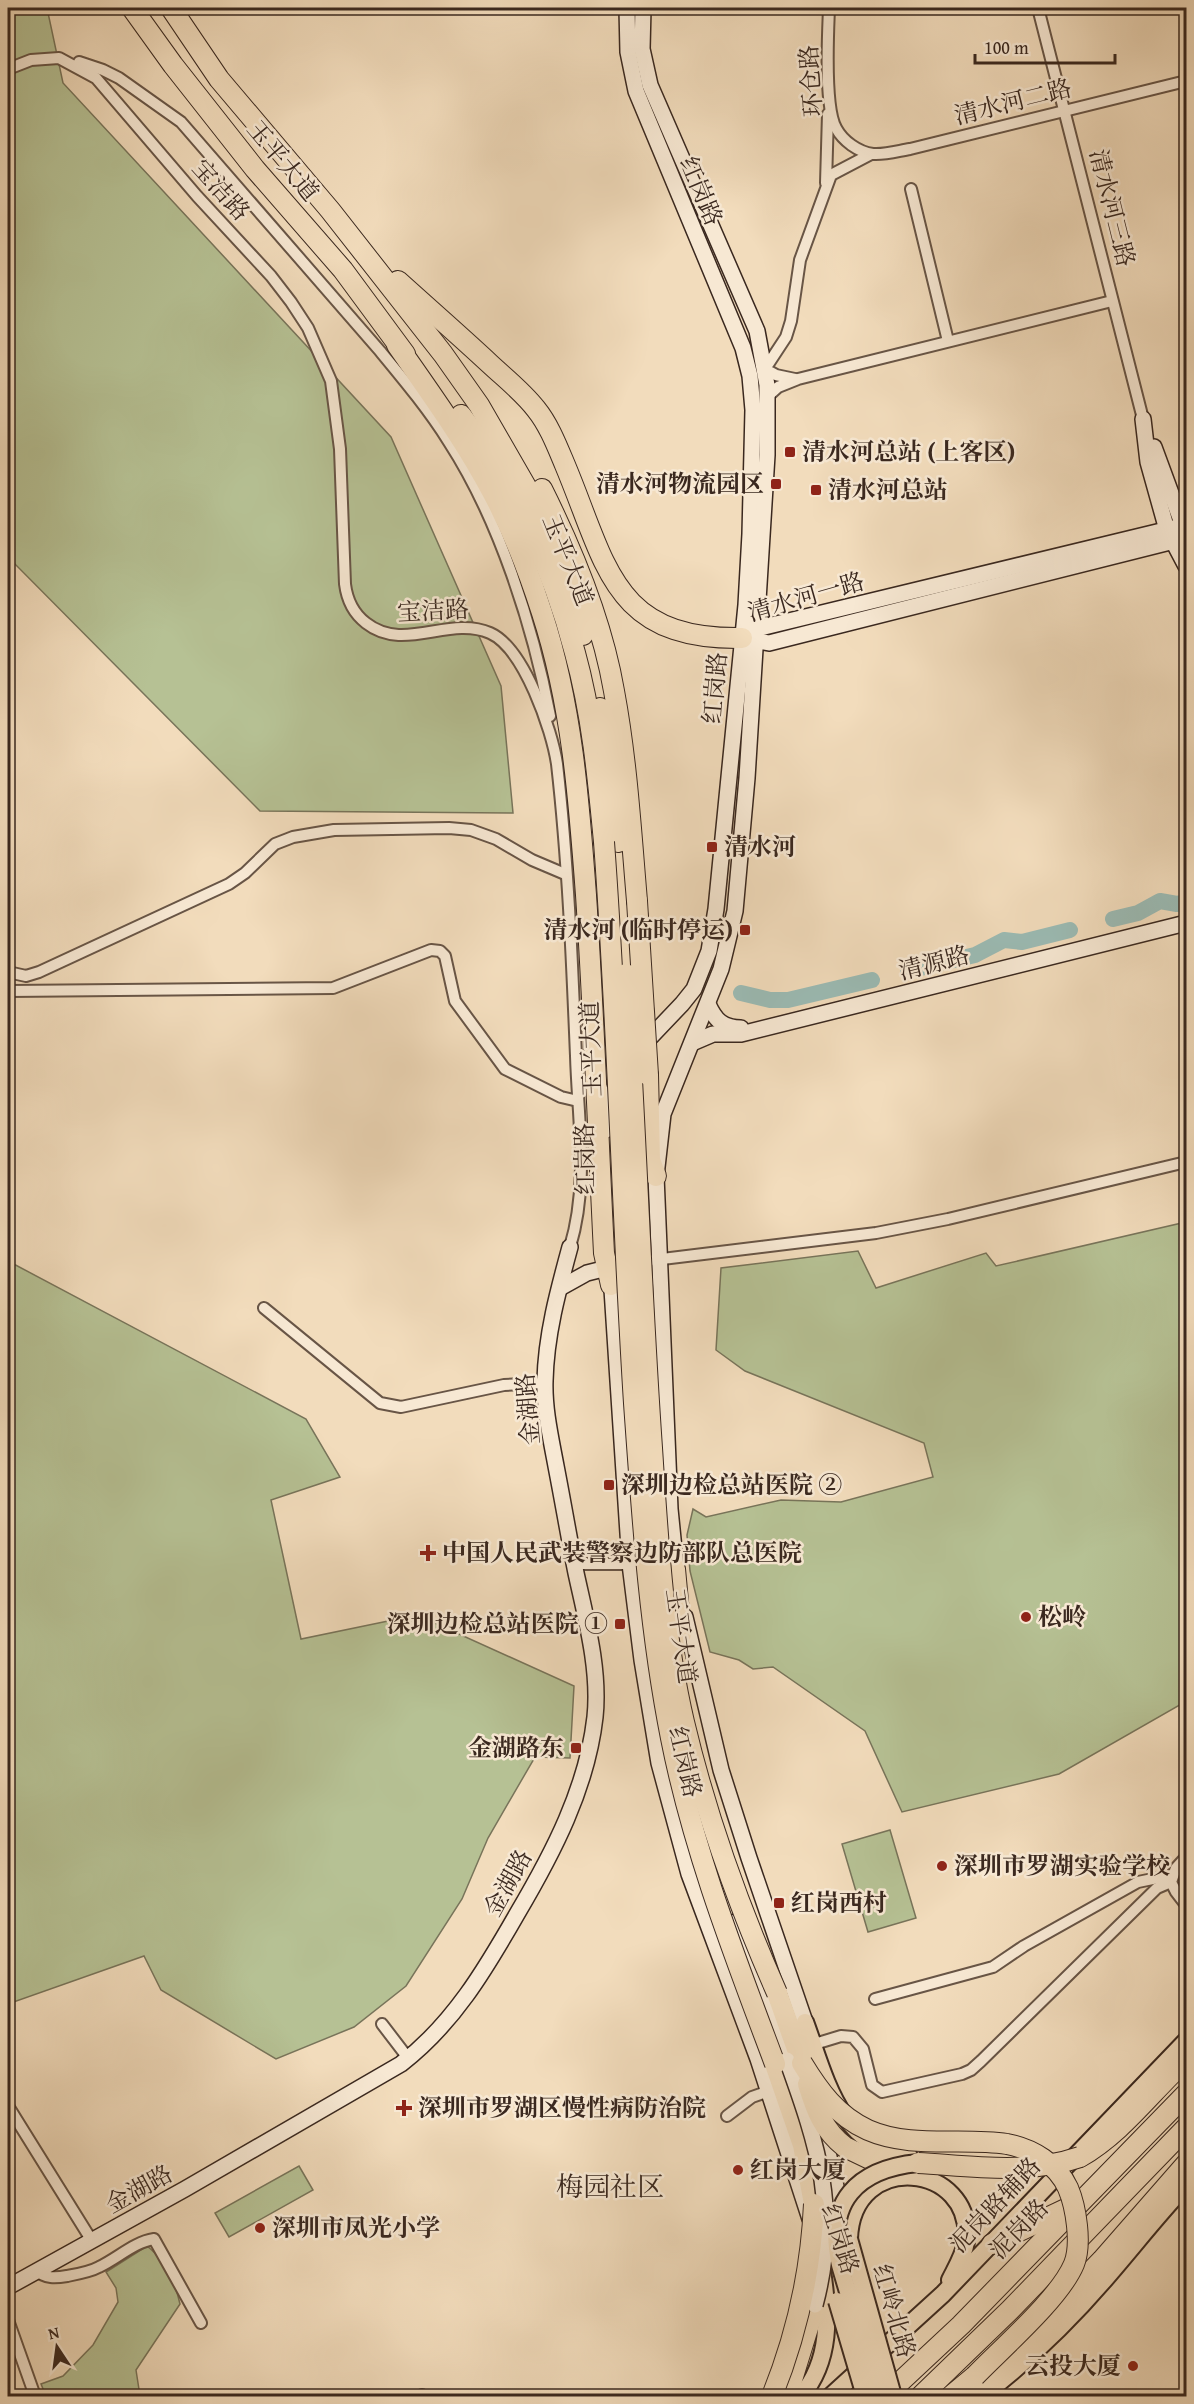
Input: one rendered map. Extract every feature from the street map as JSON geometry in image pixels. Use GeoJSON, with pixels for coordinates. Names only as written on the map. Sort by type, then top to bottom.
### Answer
{"type":"FeatureCollection","features":[{"type":"Feature","properties":{"kind":"highway","name":"玉平大道"},"geometry":{"type":"LineString","coordinates":[[133,10],[255,169],[343,270],[397,345],[448,398],[485,449],[520,512],[551,577],[576,654],[611,842],[629,1023],[644,1343],[665,1609],[684,1721],[695,1766],[727,1862],[777,1993],[794,2061]]}},
{"type":"Feature","properties":{"kind":"highway","name":"玉平大道"},"geometry":{"type":"LineString","coordinates":[[176,16],[219,79],[330,210],[479,405],[532,497],[552,542],[573,600],[592,667],[607,746],[639,1472],[649,1604],[659,1673],[671,1740],[695,1837],[729,1939],[795,2118],[809,2173],[814,2204]]}},
{"type":"Feature","properties":{"kind":"highway"},"geometry":{"type":"LineString","coordinates":[[330,210],[393,276],[536,409],[555,443],[609,573],[634,608],[676,631],[708,637],[751,636]]}},
{"type":"Feature","properties":{"kind":"highway"},"geometry":{"type":"LineString","coordinates":[[393,276],[464,366],[536,478],[567,539],[593,608],[614,689],[627,778],[648,1075],[650,1160],[656,1176]]}},
{"type":"Feature","properties":{"kind":"highway"},"geometry":{"type":"LineString","coordinates":[[397,345],[455,429],[496,500],[516,543],[542,611],[561,678],[580,806],[590,952],[606,1273]]}},
{"type":"Feature","properties":{"kind":"highway"},"geometry":{"type":"LineString","coordinates":[[675,1569],[681,1634],[705,1754],[758,1918],[777,1993]]}},
{"type":"Feature","properties":{"kind":"highway"},"geometry":{"type":"LineString","coordinates":[[794,2061],[826,2129],[835,2140],[856,2153],[870,2159],[915,2168],[1026,2169],[1061,2163],[1083,2151],[1095,2148],[1184,2061]]}},
{"type":"Feature","properties":{"kind":"highway"},"geometry":{"type":"LineString","coordinates":[[794,2061],[829,2102],[847,2118],[867,2129],[903,2139],[1016,2146],[1042,2158],[1055,2169],[1064,2182],[1070,2195],[1076,2221],[1078,2248],[1074,2264],[1056,2292],[975,2376],[951,2397]]}},
{"type":"Feature","properties":{"kind":"highway","name":"泥岗路"},"geometry":{"type":"LineString","coordinates":[[885,2397],[961,2325],[1186,2094]]}},
{"type":"Feature","properties":{"kind":"highway","name":"泥岗路"},"geometry":{"type":"LineString","coordinates":[[921,2397],[1010,2310],[1186,2128]]}},
{"type":"Feature","properties":{"kind":"highway"},"geometry":{"type":"LineString","coordinates":[[975,2397],[1004,2361],[1060,2305],[1186,2164]]}},
{"type":"Feature","properties":{"kind":"highway"},"geometry":{"type":"LineString","coordinates":[[992,2244],[1083,2200]]}},
{"type":"Feature","properties":{"kind":"highway"},"geometry":{"type":"LineString","coordinates":[[787,2397],[826,2303],[817,2249],[814,2204]]}},
{"type":"Feature","properties":{"kind":"highway"},"geometry":{"type":"LineString","coordinates":[[772,2397],[790,2347],[805,2291],[814,2204]]}},
{"type":"Feature","properties":{"kind":"main road","name":"红岗路"},"geometry":{"type":"LineString","coordinates":[[627,8],[628,52],[636,91],[670,178],[726,305],[750,376],[753,419],[751,523],[746,605],[751,636],[709,951],[694,989],[682,1005],[628,1061],[614,1086],[608,1106],[606,1273],[630,1564],[642,1660],[659,1763],[689,1874],[758,2058],[819,2247]]}},
{"type":"Feature","properties":{"kind":"main road","name":"红岗路"},"geometry":{"type":"LineString","coordinates":[[643,8],[642,49],[652,92],[757,331],[765,369],[767,397],[767,455],[751,636],[735,911],[725,952],[708,1004],[663,1114],[656,1176],[675,1569],[721,1770],[748,1858],[807,2029],[809,2068],[849,2239]]}},
{"type":"Feature","properties":{"kind":"main road","name":"清水河三路"},"geometry":{"type":"LineString","coordinates":[[1143,419],[1148,462],[1180,532],[1186,566]]}},
{"type":"Feature","properties":{"kind":"main road","name":"清水河一路"},"geometry":{"type":"LineString","coordinates":[[751,636],[1180,532]]}},
{"type":"Feature","properties":{"kind":"main road","name":"清源路"},"geometry":{"type":"LineString","coordinates":[[708,1004],[714,1019],[729,1028],[742,1028],[1186,917]]}},
{"type":"Feature","properties":{"kind":"main road","name":"清源路"},"geometry":{"type":"LineString","coordinates":[[692,1043],[713,1034],[741,1034],[1186,923]]}},
{"type":"Feature","properties":{"kind":"main road"},"geometry":{"type":"LineString","coordinates":[[570,1247],[575,1258],[606,1273]]}},
{"type":"Feature","properties":{"kind":"main road","name":"金湖路"},"geometry":{"type":"LineString","coordinates":[[8,2287],[373,2082],[408,2058],[442,2026],[478,1980],[530,1892],[555,1844],[577,1793],[592,1740],[596,1689],[590,1644],[550,1435],[544,1383],[549,1336],[570,1247]]}},
{"type":"Feature","properties":{"kind":"main road"},"geometry":{"type":"LineString","coordinates":[[560,1288],[579,1276],[606,1273]]}},
{"type":"Feature","properties":{"kind":"main road"},"geometry":{"type":"LineString","coordinates":[[689,1874],[699,1879],[722,1878],[735,1873],[748,1858]]}},
{"type":"Feature","properties":{"kind":"main road"},"geometry":{"type":"LineString","coordinates":[[722,1878],[794,2061],[813,2134],[826,2201],[824,2352],[817,2373],[801,2397]]}},
{"type":"Feature","properties":{"kind":"main road"},"geometry":{"type":"LineString","coordinates":[[807,2029],[835,2100],[847,2121],[866,2140],[939,2184],[956,2201],[966,2233],[963,2253],[943,2294]]}},
{"type":"Feature","properties":{"kind":"main road","name":"泥岗路辅路"},"geometry":{"type":"LineString","coordinates":[[831,2397],[943,2294],[1083,2151],[1186,2041]]}},
{"type":"Feature","properties":{"kind":"main road"},"geometry":{"type":"LineString","coordinates":[[879,2397],[836,2245],[836,2229],[845,2201],[853,2190],[867,2177],[890,2167],[915,2168],[1028,2160],[1058,2157],[1083,2151]]}},
{"type":"Feature","properties":{"kind":"main road"},"geometry":{"type":"LineString","coordinates":[[849,2239],[851,2218],[862,2197],[883,2182],[915,2168]]}},
{"type":"Feature","properties":{"kind":"main road"},"geometry":{"type":"LineString","coordinates":[[995,2397],[1016,2370],[1110,2274],[1186,2185]]}},
{"type":"Feature","properties":{"kind":"main road","name":"红岭北路"},"geometry":{"type":"LineString","coordinates":[[849,2239],[893,2397]]}},
{"type":"Feature","properties":{"kind":"main road"},"geometry":{"type":"LineString","coordinates":[[819,2247],[826,2303],[865,2397]]}},
{"type":"Feature","properties":{"kind":"main road"},"geometry":{"type":"LineString","coordinates":[[982,2397],[1016,2370]]}},
{"type":"Feature","properties":{"kind":"street","name":"环仓路"},"geometry":{"type":"LineString","coordinates":[[829,8],[829,90],[835,128],[856,149],[871,154],[885,154]]}},
{"type":"Feature","properties":{"kind":"street","name":"清水河三路"},"geometry":{"type":"LineString","coordinates":[[1038,8],[1143,419]]}},
{"type":"Feature","properties":{"kind":"street"},"geometry":{"type":"LineString","coordinates":[[8,69],[32,60],[59,58],[103,70],[119,78],[181,122],[411,388],[449,442],[479,496],[496,538],[521,602],[534,647],[554,743]]}},
{"type":"Feature","properties":{"kind":"street","name":"宝洁路"},"geometry":{"type":"LineString","coordinates":[[59,58],[87,72],[102,85],[197,196],[271,276],[308,328],[331,381],[340,449],[345,588],[356,612],[373,628],[393,636],[466,628],[484,631],[500,639],[514,654],[538,700],[554,743],[562,805],[582,1162],[581,1193],[570,1247]]}},
{"type":"Feature","properties":{"kind":"street","name":"清水河二路"},"geometry":{"type":"LineString","coordinates":[[885,154],[1186,81]]}},
{"type":"Feature","properties":{"kind":"street"},"geometry":{"type":"LineString","coordinates":[[826,186],[829,90]]}},
{"type":"Feature","properties":{"kind":"street"},"geometry":{"type":"LineString","coordinates":[[798,379],[787,378],[765,369],[786,337],[791,321],[800,260],[831,175],[871,154]]}},
{"type":"Feature","properties":{"kind":"street"},"geometry":{"type":"LineString","coordinates":[[911,189],[948,341]]}},
{"type":"Feature","properties":{"kind":"street"},"geometry":{"type":"LineString","coordinates":[[767,397],[778,387],[798,379],[1112,301]]}},
{"type":"Feature","properties":{"kind":"street"},"geometry":{"type":"LineString","coordinates":[[8,972],[27,976],[39,972],[229,884],[245,873],[275,844],[293,837],[334,830],[461,828],[487,835],[532,861],[566,874]]}},
{"type":"Feature","properties":{"kind":"street"},"geometry":{"type":"LineString","coordinates":[[8,991],[333,988],[431,951],[440,951],[445,956],[455,1001],[505,1069],[561,1097],[578,1101]]}},
{"type":"Feature","properties":{"kind":"street"},"geometry":{"type":"LineString","coordinates":[[606,1273],[660,1259],[876,1233],[948,1219],[1186,1162]]}},
{"type":"Feature","properties":{"kind":"street"},"geometry":{"type":"LineString","coordinates":[[264,1308],[380,1402],[390,1406],[401,1407],[504,1385],[544,1383]]}},
{"type":"Feature","properties":{"kind":"street"},"geometry":{"type":"LineString","coordinates":[[574,1564],[630,1564]]}},
{"type":"Feature","properties":{"kind":"street"},"geometry":{"type":"LineString","coordinates":[[807,2029],[818,2043],[841,2036],[853,2037],[863,2049],[872,2085],[882,2092],[971,2070],[1157,1888],[1171,1879],[1186,1857]]}},
{"type":"Feature","properties":{"kind":"street"},"geometry":{"type":"LineString","coordinates":[[875,1999],[993,1967],[1024,1946],[1137,1882],[1158,1876],[1171,1879]]}},
{"type":"Feature","properties":{"kind":"street"},"geometry":{"type":"LineString","coordinates":[[1171,1879],[1176,1892],[1186,1905]]}},
{"type":"Feature","properties":{"kind":"street"},"geometry":{"type":"LineString","coordinates":[[382,2024],[408,2058]]}},
{"type":"Feature","properties":{"kind":"street"},"geometry":{"type":"LineString","coordinates":[[727,2116],[752,2097],[766,2092]]}},
{"type":"Feature","properties":{"kind":"street"},"geometry":{"type":"LineString","coordinates":[[8,2106],[92,2241]]}},
{"type":"Feature","properties":{"kind":"street"},"geometry":{"type":"LineString","coordinates":[[36,2270],[42,2276],[55,2278],[84,2273],[98,2268],[143,2241],[154,2239],[201,2323]]}},
{"type":"Feature","properties":{"kind":"street"},"geometry":{"type":"LineString","coordinates":[[8,2320],[35,2397]]}},
{"type":"Feature","properties":{"kind":"green space"},"geometry":{"type":"Polygon","coordinates":[[[8,8],[47,8],[63,83],[391,437],[501,686],[513,813],[260,811],[14,563],[8,560],[8,8]]]}},
{"type":"Feature","properties":{"kind":"green space"},"geometry":{"type":"Polygon","coordinates":[[[1186,1222],[1186,1704],[1183,1703],[1059,1774],[902,1812],[865,1731],[773,1667],[753,1669],[739,1660],[710,1652],[690,1571],[687,1535],[693,1509],[706,1517],[781,1500],[841,1502],[933,1477],[924,1443],[745,1371],[716,1350],[721,1268],[858,1251],[876,1288],[986,1253],[996,1266],[1186,1222]]]}},
{"type":"Feature","properties":{"kind":"green space"},"geometry":{"type":"Polygon","coordinates":[[[8,1261],[306,1419],[340,1477],[271,1500],[301,1639],[417,1615],[574,1686],[570,1758],[535,1757],[488,1838],[462,1899],[406,1986],[354,2027],[276,2059],[161,1990],[144,1956],[8,2004],[8,1261]]]}},
{"type":"Feature","properties":{"kind":"green space"},"geometry":{"type":"Polygon","coordinates":[[[890,1830],[916,1918],[868,1932],[842,1844],[890,1830]]]}},
{"type":"Feature","properties":{"kind":"green space"},"geometry":{"type":"Polygon","coordinates":[[[299,2166],[313,2190],[229,2237],[215,2213],[299,2166]]]}},
{"type":"Feature","properties":{"kind":"green space"},"geometry":{"type":"Polygon","coordinates":[[[147,2246],[168,2272],[180,2304],[136,2370],[140,2396],[46,2396],[41,2384],[63,2376],[93,2345],[118,2302],[116,2288],[106,2272],[147,2246]]]}},
{"type":"Feature","properties":{"kind":"waterway"},"geometry":{"type":"LineString","coordinates":[[1113,919],[1138,913],[1160,901],[1177,904],[1186,902]]}},
{"type":"Feature","properties":{"kind":"waterway"},"geometry":{"type":"LineString","coordinates":[[908,971],[975,955],[1004,940],[1022,942],[1070,930]]}},
{"type":"Feature","properties":{"kind":"waterway"},"geometry":{"type":"LineString","coordinates":[[741,993],[770,1000],[788,1000],[872,980]]}},
{"type":"Feature","properties":{"kind":"place","name":"清水河总站 (上客区)"},"geometry":{"type":"Point","coordinates":[790,452]}},
{"type":"Feature","properties":{"kind":"place","name":"清水河物流园区"},"geometry":{"type":"Point","coordinates":[776,484]}},
{"type":"Feature","properties":{"kind":"place","name":"清水河总站"},"geometry":{"type":"Point","coordinates":[816,490]}},
{"type":"Feature","properties":{"kind":"place","name":"清水河"},"geometry":{"type":"Point","coordinates":[712,847]}},
{"type":"Feature","properties":{"kind":"place","name":"清水河 (临时停运)"},"geometry":{"type":"Point","coordinates":[745,930]}},
{"type":"Feature","properties":{"kind":"place","name":"深圳边检总站医院 ②"},"geometry":{"type":"Point","coordinates":[609,1485]}},
{"type":"Feature","properties":{"kind":"place","name":"中国人民武装警察边防部队总医院"},"geometry":{"type":"Point","coordinates":[428,1553]}},
{"type":"Feature","properties":{"kind":"place","name":"松岭"},"geometry":{"type":"Point","coordinates":[1026,1617]}},
{"type":"Feature","properties":{"kind":"place","name":"深圳边检总站医院 ①"},"geometry":{"type":"Point","coordinates":[620,1624]}},
{"type":"Feature","properties":{"kind":"place","name":"金湖路东"},"geometry":{"type":"Point","coordinates":[576,1748]}},
{"type":"Feature","properties":{"kind":"place","name":"深圳市罗湖实验学校"},"geometry":{"type":"Point","coordinates":[942,1866]}},
{"type":"Feature","properties":{"kind":"place","name":"红岗西村"},"geometry":{"type":"Point","coordinates":[779,1903]}},
{"type":"Feature","properties":{"kind":"place","name":"深圳市罗湖区慢性病防治院"},"geometry":{"type":"Point","coordinates":[404,2108]}},
{"type":"Feature","properties":{"kind":"place","name":"红岗大厦"},"geometry":{"type":"Point","coordinates":[738,2170]}},
{"type":"Feature","properties":{"kind":"place","name":"深圳市凤光小学"},"geometry":{"type":"Point","coordinates":[260,2228]}},
{"type":"Feature","properties":{"kind":"place","name":"云投大厦"},"geometry":{"type":"Point","coordinates":[1133,2366]}},
{"type":"Feature","properties":{"kind":"district","name":"梅园社区"},"geometry":{"type":"Point","coordinates":[610,2187]}}]}
